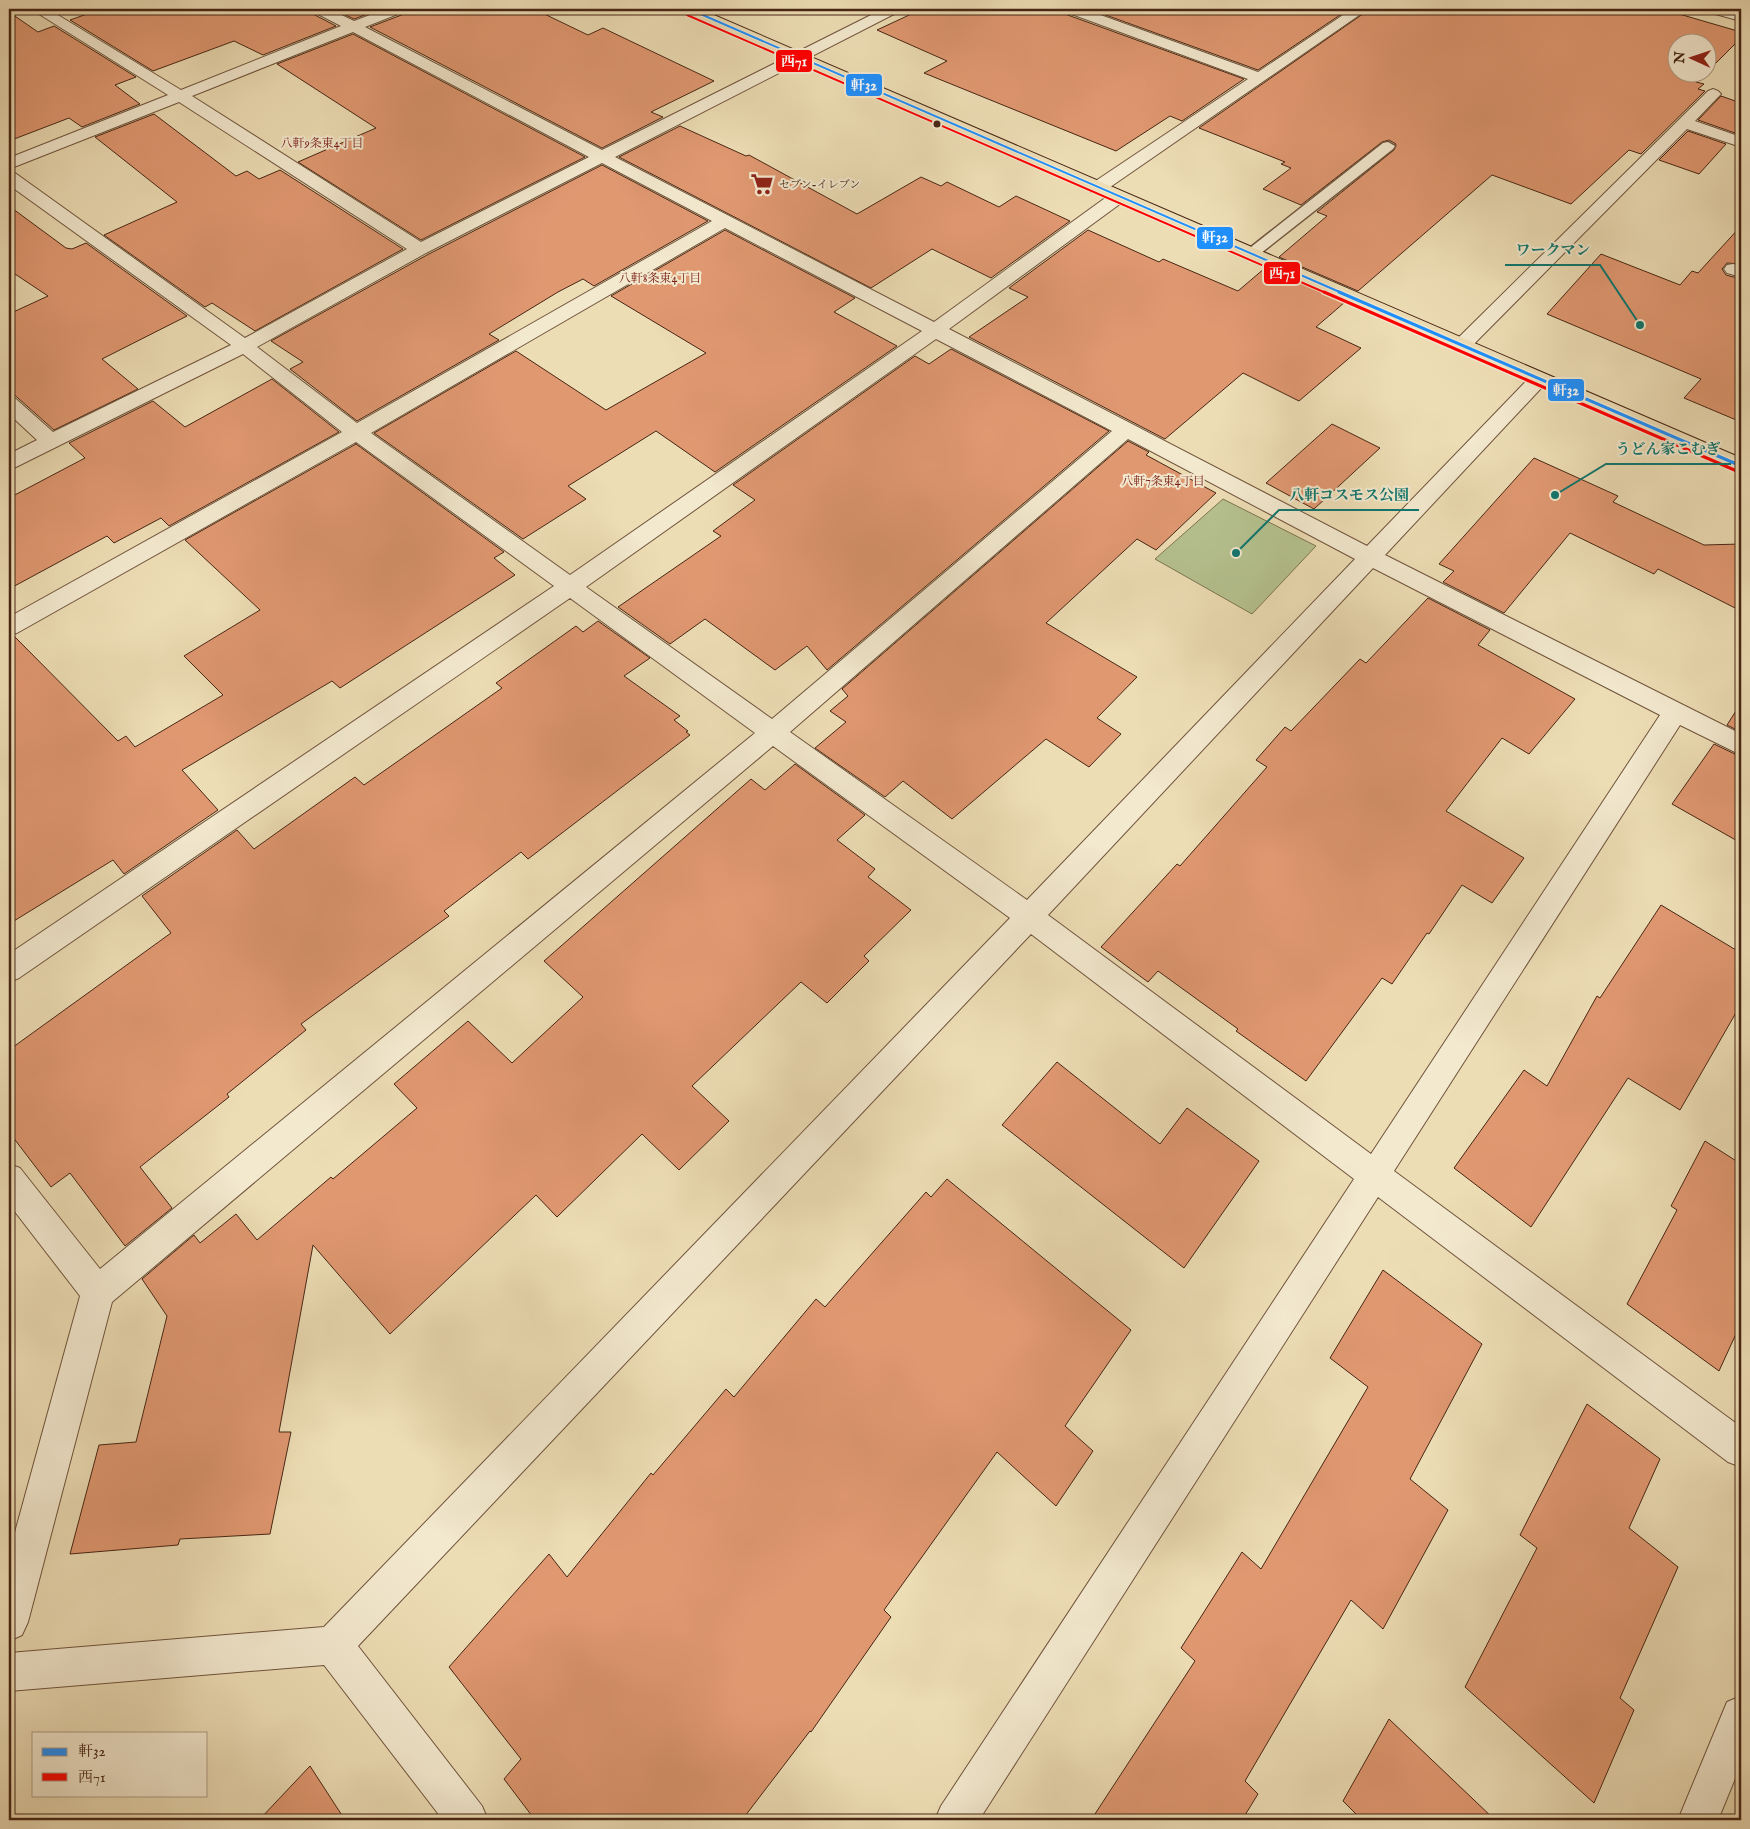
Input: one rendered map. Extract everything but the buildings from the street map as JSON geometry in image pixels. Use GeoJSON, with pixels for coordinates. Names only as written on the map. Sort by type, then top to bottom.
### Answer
{"type":"FeatureCollection","features":[{"type":"Feature","properties":{"kind":"main road"},"geometry":{"type":"LineString","coordinates":[[689,9],[1097,188],[1741,466]]}},
{"type":"Feature","properties":{"kind":"street"},"geometry":{"type":"LineString","coordinates":[[38,9],[180,96],[420,249]]}},
{"type":"Feature","properties":{"kind":"street"},"geometry":{"type":"LineString","coordinates":[[319,9],[937,329],[1370,557],[1741,745]]}},
{"type":"Feature","properties":{"kind":"street"},"geometry":{"type":"LineString","coordinates":[[9,164],[398,9]]}},
{"type":"Feature","properties":{"kind":"street"},"geometry":{"type":"LineString","coordinates":[[9,462],[50,440],[244,346],[420,249],[893,9]]}},
{"type":"Feature","properties":{"kind":"street"},"geometry":{"type":"LineString","coordinates":[[1071,9],[1260,78]]}},
{"type":"Feature","properties":{"kind":"street"},"geometry":{"type":"LineString","coordinates":[[1097,188],[1361,9]]}},
{"type":"Feature","properties":{"kind":"street"},"geometry":{"type":"LineString","coordinates":[[1713,9],[1741,17]]}},
{"type":"Feature","properties":{"kind":"street"},"geometry":{"type":"LineString","coordinates":[[1462,344],[1713,94]]}},
{"type":"Feature","properties":{"kind":"street"},"geometry":{"type":"LineString","coordinates":[[1684,123],[1741,142]]}},
{"type":"Feature","properties":{"kind":"street"},"geometry":{"type":"LineString","coordinates":[[9,178],[244,346],[357,433],[1030,917],[1741,1448]]}},
{"type":"Feature","properties":{"kind":"street"},"geometry":{"type":"LineString","coordinates":[[9,969],[571,586],[937,329],[1118,197]]}},
{"type":"Feature","properties":{"kind":"street"},"geometry":{"type":"LineString","coordinates":[[9,627],[357,433],[727,220]]}},
{"type":"Feature","properties":{"kind":"street"},"geometry":{"type":"LineString","coordinates":[[9,1672],[333,1645],[1030,917],[1539,379]]}},
{"type":"Feature","properties":{"kind":"street"},"geometry":{"type":"LineString","coordinates":[[9,404],[50,440]]}},
{"type":"Feature","properties":{"kind":"street"},"geometry":{"type":"LineString","coordinates":[[9,1622],[98,1292],[773,732],[1127,429]]}},
{"type":"Feature","properties":{"kind":"street"},"geometry":{"type":"LineString","coordinates":[[955,1820],[1676,712]]}},
{"type":"Feature","properties":{"kind":"street"},"geometry":{"type":"LineString","coordinates":[[9,1180],[98,1292]]}},
{"type":"Feature","properties":{"kind":"street"},"geometry":{"type":"LineString","coordinates":[[333,1645],[468,1820]]}},
{"type":"Feature","properties":{"kind":"street"},"geometry":{"type":"LineString","coordinates":[[1698,1820],[1741,1716]]}},
{"type":"Feature","properties":{"kind":"lane"},"geometry":{"type":"LineString","coordinates":[[1250,254],[1388,146]]}},
{"type":"Feature","properties":{"kind":"green space"},"geometry":{"type":"Polygon","coordinates":[[[1223,499],[1316,546],[1252,614],[1155,559],[1223,499]]]}},
{"type":"Feature","properties":{"kind":"transit line","name":"軒32"},"geometry":{"type":"LineString","coordinates":[[689,9],[1741,466]]}},
{"type":"Feature","properties":{"kind":"transit line","name":"西71"},"geometry":{"type":"LineString","coordinates":[[687,15],[1739,472]]}},
{"type":"Feature","properties":{"kind":"place","name":"セブン-イレブン"},"geometry":{"type":"Point","coordinates":[762,184]}},
{"type":"Feature","properties":{"kind":"place","name":"ワークマン"},"geometry":{"type":"Point","coordinates":[1640,325]}},
{"type":"Feature","properties":{"kind":"place","name":"うどん家こむぎ"},"geometry":{"type":"Point","coordinates":[1555,495]}},
{"type":"Feature","properties":{"kind":"place","name":"八軒コスモス公園"},"geometry":{"type":"Point","coordinates":[1236,553]}},
{"type":"Feature","properties":{"kind":"district","name":"八軒9条東4丁目"},"geometry":{"type":"Point","coordinates":[322,143]}},
{"type":"Feature","properties":{"kind":"district","name":"八軒8条東4丁目"},"geometry":{"type":"Point","coordinates":[660,278]}},
{"type":"Feature","properties":{"kind":"district","name":"八軒7条東4丁目"},"geometry":{"type":"Point","coordinates":[1163,481]}}]}
